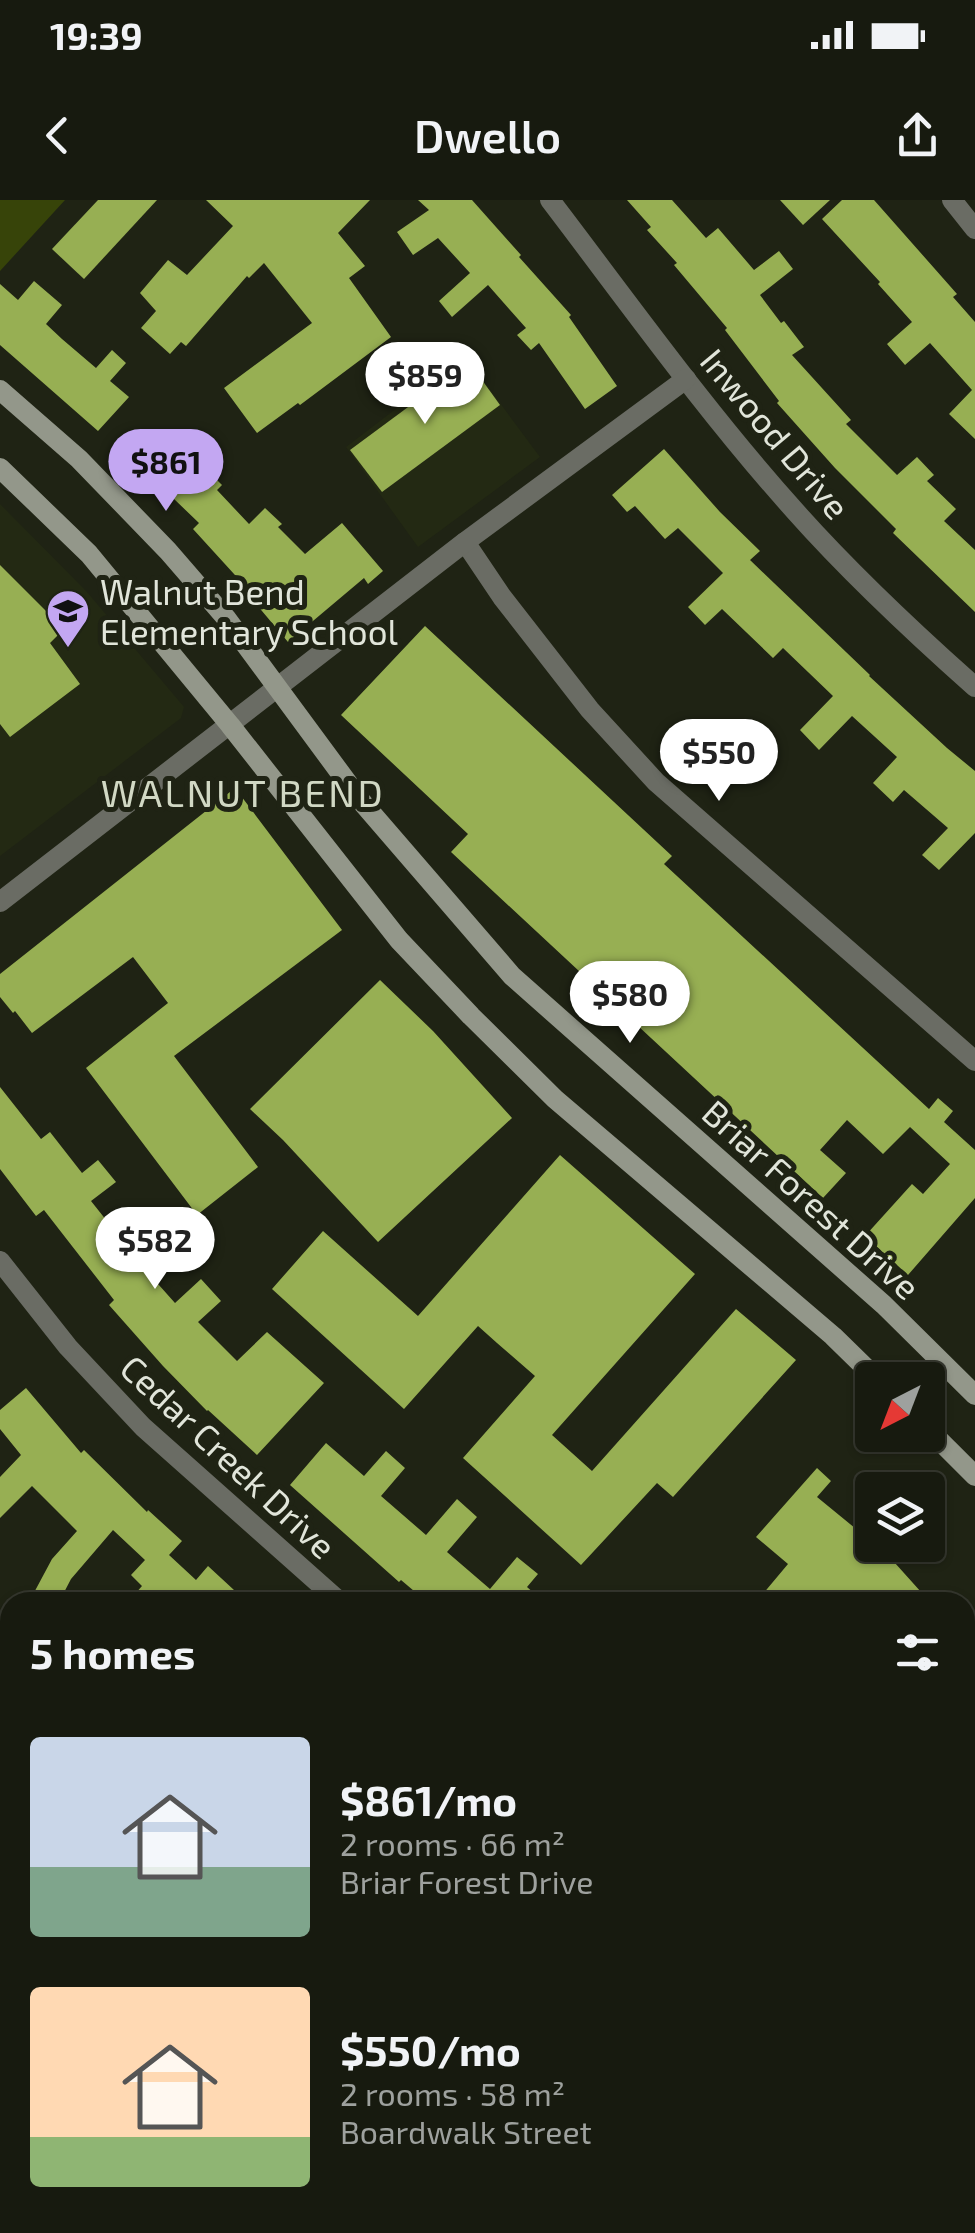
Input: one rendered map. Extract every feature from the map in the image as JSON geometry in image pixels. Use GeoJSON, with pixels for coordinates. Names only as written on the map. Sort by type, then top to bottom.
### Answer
{"type":"FeatureCollection","features":[{"type":"Feature","properties":{"kind":"main road","name":"Briar Forest Drive"},"geometry":{"type":"LineString","coordinates":[[0,390],[78,459],[168,551],[226,618],[362,801],[512,976],[884,1305],[975,1395]]}},
{"type":"Feature","properties":{"kind":"main road"},"geometry":{"type":"LineString","coordinates":[[0,468],[89,554],[399,940],[471,1016],[555,1099],[860,1362]]}},
{"type":"Feature","properties":{"kind":"main road"},"geometry":{"type":"LineString","coordinates":[[945,1446],[975,1476]]}},
{"type":"Feature","properties":{"kind":"street","name":"Inwood Drive"},"geometry":{"type":"LineString","coordinates":[[550,200],[686,379],[795,511],[899,620],[975,687]]}},
{"type":"Feature","properties":{"kind":"street"},"geometry":{"type":"LineString","coordinates":[[952,200],[975,229]]}},
{"type":"Feature","properties":{"kind":"street"},"geometry":{"type":"LineString","coordinates":[[0,902],[465,542],[686,379]]}},
{"type":"Feature","properties":{"kind":"street"},"geometry":{"type":"LineString","coordinates":[[465,542],[502,597],[590,710],[656,782],[975,1061]]}},
{"type":"Feature","properties":{"kind":"street","name":"Cedar Creek Drive"},"geometry":{"type":"LineString","coordinates":[[0,1261],[68,1347],[143,1427],[329,1592]]}},
{"type":"Feature","properties":{"kind":"shaded area"},"geometry":{"type":"Polygon","coordinates":[[[465,356],[540,457],[418,547],[346,447],[465,356]]]}},
{"type":"Feature","properties":{"kind":"shaded area","name":"Walnut Bend Elementary School"},"geometry":{"type":"Polygon","coordinates":[[[0,504],[87,592],[184,707],[181,718],[0,856],[0,504]]]}},
{"type":"Feature","properties":{"kind":"green space"},"geometry":{"type":"Polygon","coordinates":[[[0,200],[65,200],[0,271],[0,200]]]}},
{"type":"Feature","properties":{"kind":"building"},"geometry":{"type":"Polygon","coordinates":[[[98,200],[157,200],[84,279],[52,249],[98,200]]]}},
{"type":"Feature","properties":{"kind":"building"},"geometry":{"type":"Polygon","coordinates":[[[206,200],[370,200],[338,233],[365,266],[349,278],[391,337],[257,433],[224,388],[312,323],[264,263],[247,276],[186,346],[181,342],[170,354],[141,328],[156,311],[140,293],[168,260],[187,275],[233,226],[206,200]]]}},
{"type":"Feature","properties":{"kind":"building"},"geometry":{"type":"Polygon","coordinates":[[[418,200],[472,200],[571,315],[617,386],[585,409],[539,343],[531,350],[517,335],[526,328],[488,285],[452,317],[439,301],[470,273],[438,238],[413,255],[397,232],[429,210],[418,200]]]}},
{"type":"Feature","properties":{"kind":"building"},"geometry":{"type":"Polygon","coordinates":[[[627,200],[672,200],[706,238],[718,228],[754,270],[779,251],[793,269],[760,295],[804,347],[792,355],[851,420],[846,424],[897,475],[917,457],[934,475],[927,481],[956,509],[944,521],[975,550],[975,612],[893,533],[896,529],[777,403],[727,328],[627,200]]]}},
{"type":"Feature","properties":{"kind":"building"},"geometry":{"type":"Polygon","coordinates":[[[780,200],[830,200],[803,225],[780,200]]]}},
{"type":"Feature","properties":{"kind":"building"},"geometry":{"type":"Polygon","coordinates":[[[842,200],[874,200],[957,294],[953,297],[975,322],[975,439],[949,414],[972,390],[930,343],[905,365],[887,344],[912,322],[822,219],[842,200]]]}},
{"type":"Feature","properties":{"kind":"building"},"geometry":{"type":"Polygon","coordinates":[[[34,281],[62,305],[46,324],[62,339],[96,368],[112,350],[126,363],[110,381],[129,397],[98,431],[0,345],[0,284],[18,300],[34,281]]]}},
{"type":"Feature","properties":{"kind":"building"},"geometry":{"type":"Polygon","coordinates":[[[469,362],[500,405],[382,492],[350,450],[469,362]]]}},
{"type":"Feature","properties":{"kind":"building"},"geometry":{"type":"Polygon","coordinates":[[[204,434],[222,452],[206,469],[222,485],[217,490],[249,524],[265,508],[305,554],[342,523],[383,571],[368,584],[364,578],[288,642],[252,599],[255,597],[193,529],[199,523],[148,474],[178,442],[187,451],[204,434]]]}},
{"type":"Feature","properties":{"kind":"building"},"geometry":{"type":"Polygon","coordinates":[[[664,449],[760,551],[750,560],[869,676],[975,771],[975,833],[939,870],[922,855],[948,828],[904,790],[893,802],[873,783],[897,757],[852,716],[819,750],[800,730],[833,696],[783,648],[773,658],[722,609],[705,625],[688,607],[723,573],[678,528],[665,539],[635,506],[627,512],[612,495],[664,449]]]}},
{"type":"Feature","properties":{"kind":"building"},"geometry":{"type":"Polygon","coordinates":[[[0,565],[64,629],[50,643],[80,684],[10,737],[0,724],[0,565]]]}},
{"type":"Feature","properties":{"kind":"building"},"geometry":{"type":"Polygon","coordinates":[[[425,626],[672,856],[664,864],[929,1109],[938,1098],[953,1111],[944,1122],[975,1150],[975,1198],[908,1275],[865,1236],[912,1184],[923,1194],[950,1164],[910,1127],[883,1154],[847,1120],[820,1150],[846,1173],[823,1198],[451,852],[468,834],[341,715],[425,626]]]}},
{"type":"Feature","properties":{"kind":"building"},"geometry":{"type":"Polygon","coordinates":[[[235,788],[342,930],[174,1056],[258,1167],[197,1215],[86,1068],[168,1003],[133,957],[32,1033],[0,997],[0,974],[235,788]]]}},
{"type":"Feature","properties":{"kind":"building"},"geometry":{"type":"Polygon","coordinates":[[[380,980],[433,1031],[512,1118],[378,1242],[250,1109],[380,980]]]}},
{"type":"Feature","properties":{"kind":"building"},"geometry":{"type":"Polygon","coordinates":[[[0,1087],[41,1139],[50,1132],[82,1173],[98,1160],[116,1182],[91,1201],[126,1245],[148,1219],[167,1236],[142,1266],[175,1303],[201,1279],[221,1301],[198,1322],[237,1361],[267,1332],[324,1383],[257,1455],[163,1366],[109,1305],[114,1300],[44,1210],[36,1216],[0,1169],[0,1087]]]}},
{"type":"Feature","properties":{"kind":"building"},"geometry":{"type":"Polygon","coordinates":[[[560,1155],[695,1274],[552,1435],[592,1471],[736,1309],[796,1360],[673,1497],[657,1483],[581,1565],[463,1458],[535,1376],[478,1326],[404,1409],[272,1289],[323,1231],[418,1316],[560,1155]]]}},
{"type":"Feature","properties":{"kind":"building"},"geometry":{"type":"Polygon","coordinates":[[[26,1388],[81,1453],[84,1450],[182,1541],[169,1555],[196,1580],[208,1566],[236,1592],[137,1592],[142,1586],[131,1575],[145,1560],[113,1530],[64,1592],[34,1592],[52,1559],[77,1531],[32,1486],[0,1518],[0,1477],[21,1455],[0,1429],[0,1410],[26,1388]]]}},
{"type":"Feature","properties":{"kind":"building"},"geometry":{"type":"Polygon","coordinates":[[[326,1443],[364,1476],[386,1451],[405,1468],[381,1496],[426,1535],[457,1499],[477,1517],[447,1552],[490,1589],[517,1557],[538,1574],[527,1587],[533,1592],[415,1592],[290,1485],[326,1443]]]}},
{"type":"Feature","properties":{"kind":"building"},"geometry":{"type":"Polygon","coordinates":[[[817,1468],[831,1481],[817,1497],[855,1528],[855,1562],[894,1562],[921,1592],[764,1592],[788,1564],[756,1537],[817,1468]]]}},
{"type":"Feature","properties":{"kind":"place","name":"Walnut Bend Elementary School"},"geometry":{"type":"Point","coordinates":[68,649]}},
{"type":"Feature","properties":{"kind":"district","name":"WALNUT BEND"},"geometry":{"type":"Point","coordinates":[243,792]}}]}
